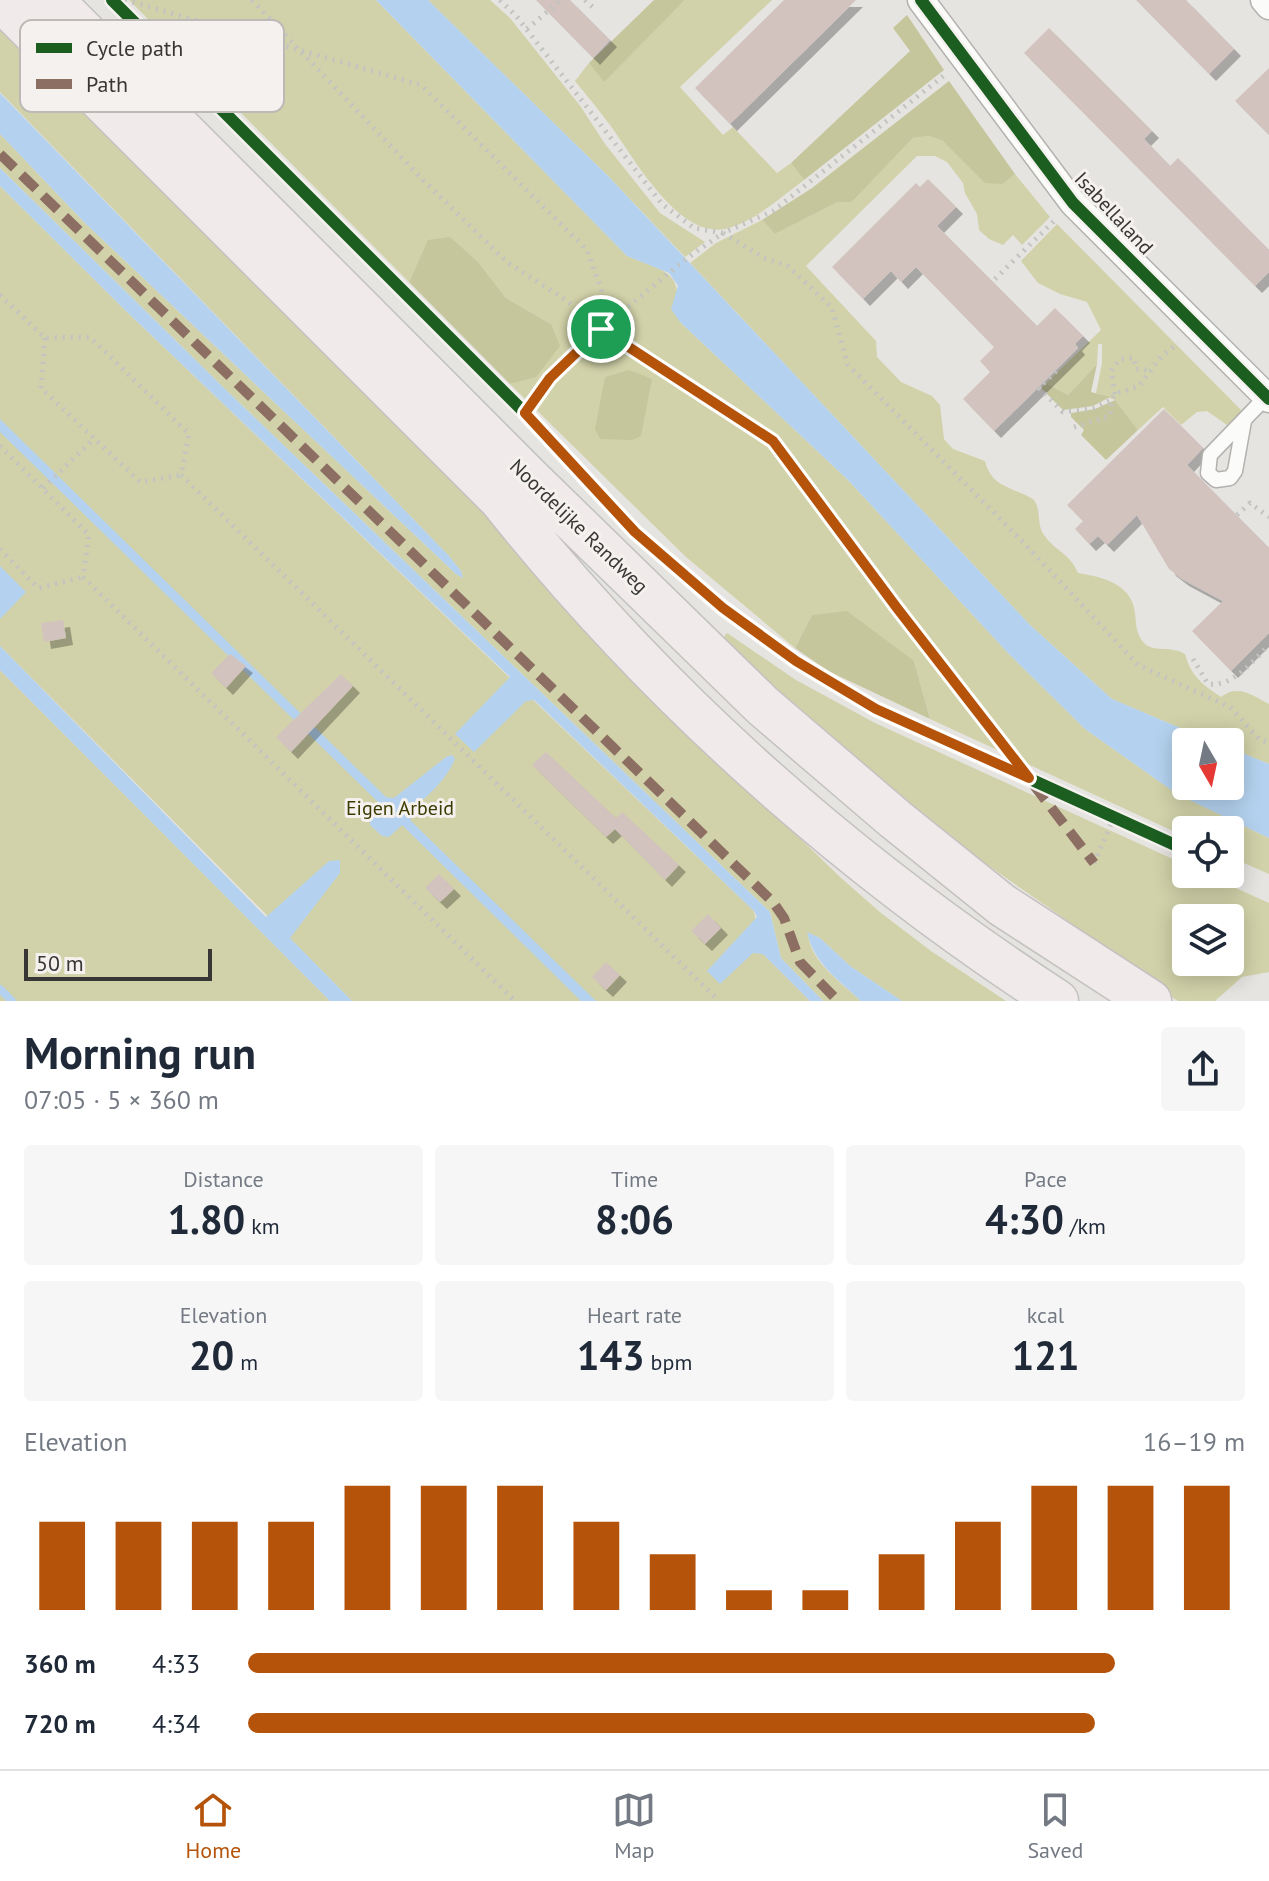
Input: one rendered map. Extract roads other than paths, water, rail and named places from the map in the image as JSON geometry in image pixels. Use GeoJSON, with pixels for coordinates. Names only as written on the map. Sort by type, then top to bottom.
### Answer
{"type":"FeatureCollection","features":[{"type":"Feature","properties":{"kind":"main road","name":"Noordelijke Randweg"},"geometry":{"type":"LineString","coordinates":[[1,0],[21,20]]}},
{"type":"Feature","properties":{"kind":"main road","name":"Noordelijke Randweg"},"geometry":{"type":"LineString","coordinates":[[52,0],[72,20]]}},
{"type":"Feature","properties":{"kind":"main road","name":"Noordelijke Randweg"},"geometry":{"type":"LineString","coordinates":[[113,112],[500,499],[557,571],[689,708],[825,833],[993,959],[1057,1001]]}},
{"type":"Feature","properties":{"kind":"main road","name":"Noordelijke Randweg"},"geometry":{"type":"LineString","coordinates":[[164,112],[529,478],[763,706],[1002,905],[1150,1001]]}},
{"type":"Feature","properties":{"kind":"street","name":"Isabellaland"},"geometry":{"type":"LineString","coordinates":[[921,0],[1073,203],[1268,398]]}},
{"type":"Feature","properties":{"kind":"street"},"geometry":{"type":"LineString","coordinates":[[1264,0],[1269,6]]}},
{"type":"Feature","properties":{"kind":"lane","name":"Isabellaland"},"geometry":{"type":"LineString","coordinates":[[1244,421],[1268,398]]}},
{"type":"Feature","properties":{"kind":"water"},"geometry":{"type":"Polygon","coordinates":[[[376,0],[428,0],[609,177],[1030,625],[1112,699],[1180,728],[1172,728],[1172,790],[1085,729],[1008,653],[848,480],[680,322],[671,309],[678,286],[669,273],[627,256],[376,0]]]}},
{"type":"Feature","properties":{"kind":"water"},"geometry":{"type":"Polygon","coordinates":[[[0,93],[449,556],[463,578],[85,223],[0,134],[0,93]]]}},
{"type":"Feature","properties":{"kind":"water"},"geometry":{"type":"Polygon","coordinates":[[[0,168],[224,388],[770,912],[781,958],[823,1001],[810,1001],[763,954],[753,953],[720,984],[707,971],[757,917],[754,911],[534,700],[526,701],[474,752],[455,734],[510,677],[126,311],[0,186],[0,168]]]}},
{"type":"Feature","properties":{"kind":"water"},"geometry":{"type":"Polygon","coordinates":[[[0,419],[386,797],[394,798],[452,755],[455,759],[447,774],[410,812],[411,821],[596,1001],[581,1001],[402,825],[389,837],[382,836],[370,825],[370,817],[382,806],[0,432],[0,419]]]}},
{"type":"Feature","properties":{"kind":"water"},"geometry":{"type":"Polygon","coordinates":[[[0,566],[26,592],[0,619],[0,566]]]}},
{"type":"Feature","properties":{"kind":"water"},"geometry":{"type":"Polygon","coordinates":[[[0,646],[266,917],[329,861],[340,860],[340,873],[290,938],[352,1001],[330,1001],[0,670],[0,646]]]}},
{"type":"Feature","properties":{"kind":"water"},"geometry":{"type":"Polygon","coordinates":[[[1244,754],[1269,764],[1269,838],[1244,826],[1244,816],[1223,816],[1190,800],[1244,800],[1244,754]]]}},
{"type":"Feature","properties":{"kind":"water"},"geometry":{"type":"Polygon","coordinates":[[[807,932],[820,938],[850,966],[902,1001],[861,1001],[821,962],[807,932]]]}},
{"type":"Feature","properties":{"kind":"waterway"},"geometry":{"type":"LineString","coordinates":[[0,989],[12,1001]]}},
{"type":"Feature","properties":{"kind":"park label","name":"Eigen Arbeid"},"geometry":{"type":"Point","coordinates":[400,808]}}]}
